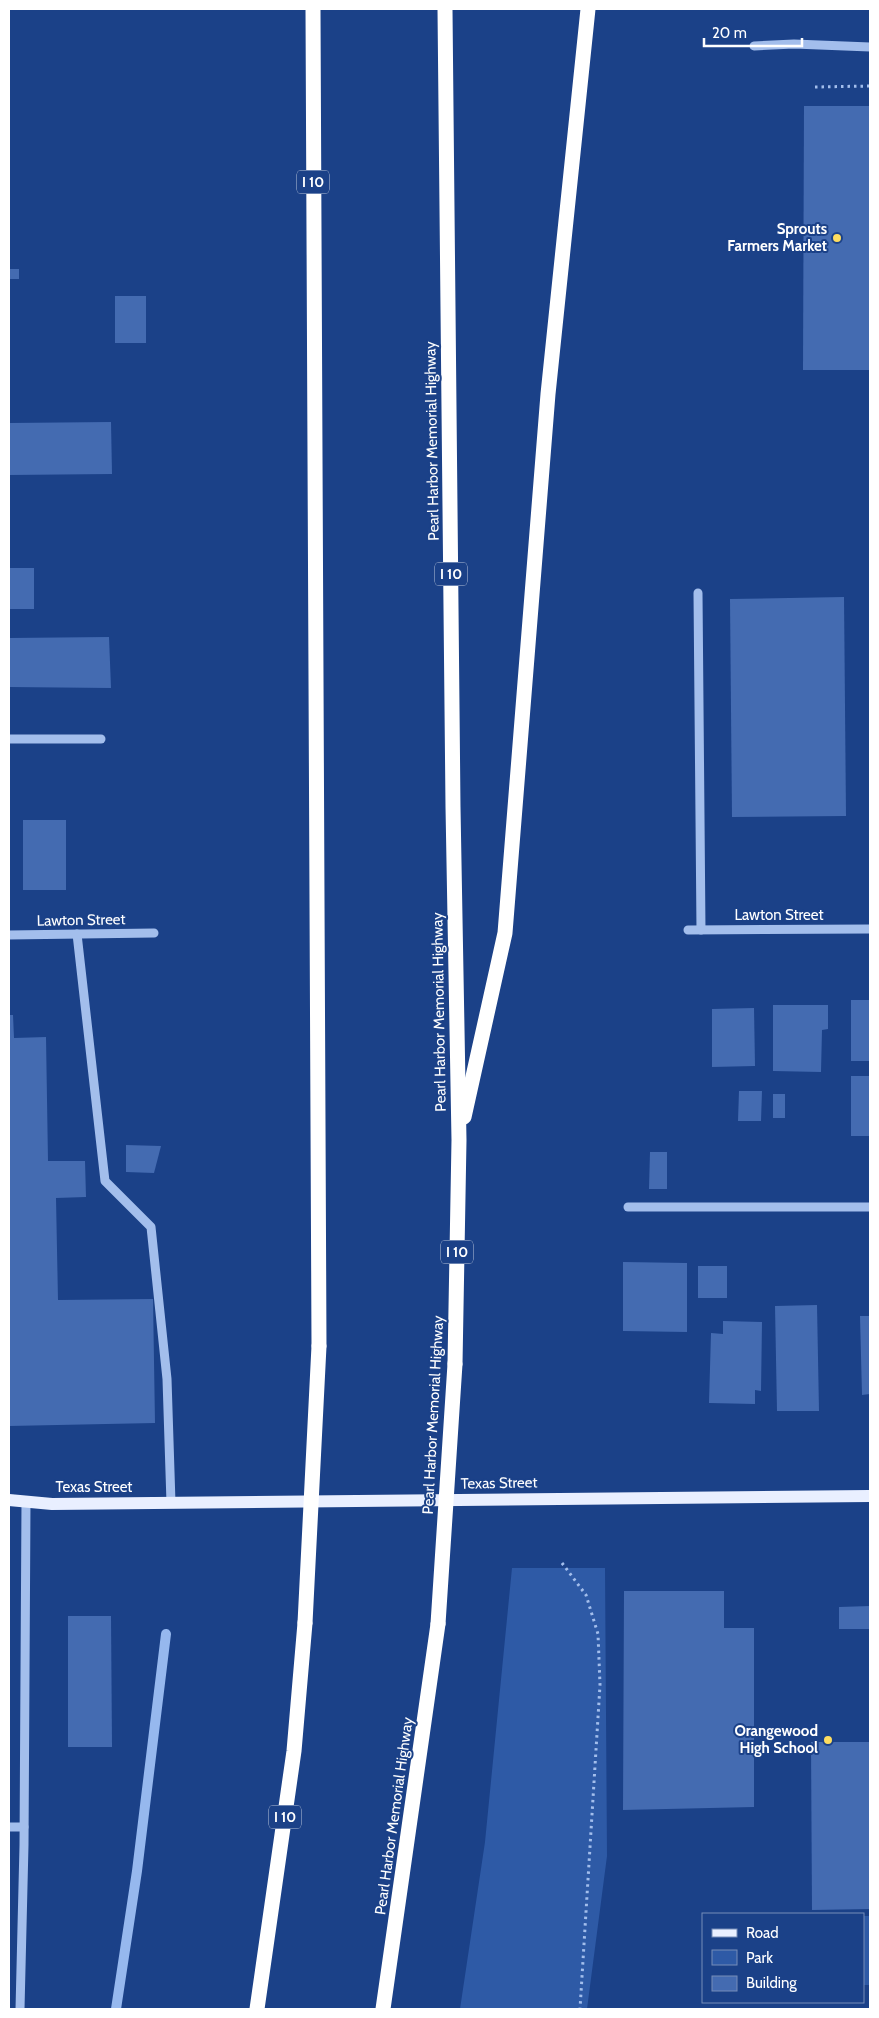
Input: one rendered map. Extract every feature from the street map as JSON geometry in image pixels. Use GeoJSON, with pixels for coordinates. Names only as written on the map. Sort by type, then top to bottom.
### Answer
{"type":"FeatureCollection","features":[{"type":"Feature","properties":{"kind":"highway","name":"I 10"},"geometry":{"type":"LineString","coordinates":[[257,2009],[294,1751],[306,1623],[319,1346],[313,9]]}},
{"type":"Feature","properties":{"kind":"highway","name":"Pearl Harbor Memorial Highway"},"geometry":{"type":"LineString","coordinates":[[383,2009],[438,1624],[454,1364],[459,1140],[453,807],[445,9]]}},
{"type":"Feature","properties":{"kind":"highway"},"geometry":{"type":"LineString","coordinates":[[459,1140],[505,933],[548,394],[588,9]]}},
{"type":"Feature","properties":{"kind":"main road","name":"Texas Street"},"geometry":{"type":"LineString","coordinates":[[9,1500],[52,1504],[870,1496]]}},
{"type":"Feature","properties":{"kind":"street"},"geometry":{"type":"LineString","coordinates":[[754,46],[794,44],[870,46]]}},
{"type":"Feature","properties":{"kind":"street"},"geometry":{"type":"LineString","coordinates":[[698,593],[701,930]]}},
{"type":"Feature","properties":{"kind":"street"},"geometry":{"type":"LineString","coordinates":[[9,739],[101,739]]}},
{"type":"Feature","properties":{"kind":"street","name":"Lawton Street"},"geometry":{"type":"LineString","coordinates":[[688,930],[870,928]]}},
{"type":"Feature","properties":{"kind":"street","name":"Lawton Street"},"geometry":{"type":"LineString","coordinates":[[9,935],[154,933]]}},
{"type":"Feature","properties":{"kind":"street"},"geometry":{"type":"LineString","coordinates":[[78,934],[105,1181],[152,1227],[167,1379],[171,1503]]}},
{"type":"Feature","properties":{"kind":"street"},"geometry":{"type":"LineString","coordinates":[[628,1207],[870,1207]]}},
{"type":"Feature","properties":{"kind":"street"},"geometry":{"type":"LineString","coordinates":[[20,2009],[24,1827],[26,1502]]}},
{"type":"Feature","properties":{"kind":"street"},"geometry":{"type":"LineString","coordinates":[[9,1827],[24,1827]]}},
{"type":"Feature","properties":{"kind":"path"},"geometry":{"type":"LineString","coordinates":[[815,87],[870,86]]}},
{"type":"Feature","properties":{"kind":"path"},"geometry":{"type":"LineString","coordinates":[[562,1563],[586,1595],[598,1634],[600,1685],[580,2009]]}},
{"type":"Feature","properties":{"kind":"green space"},"geometry":{"type":"Polygon","coordinates":[[[512,1568],[605,1568],[607,1856],[587,2009],[460,2009],[485,1842],[512,1568]]]}},
{"type":"Feature","properties":{"kind":"green space"},"geometry":{"type":"Polygon","coordinates":[[[864,1916],[870,1916],[870,1985],[864,1985],[864,1916]]]}},
{"type":"Feature","properties":{"kind":"building","name":"Sprouts Farmers Market"},"geometry":{"type":"Polygon","coordinates":[[[804,106],[870,106],[870,370],[803,370],[804,106]]]}},
{"type":"Feature","properties":{"kind":"building"},"geometry":{"type":"Polygon","coordinates":[[[9,269],[19,269],[19,279],[9,279],[9,269]]]}},
{"type":"Feature","properties":{"kind":"building"},"geometry":{"type":"Polygon","coordinates":[[[115,296],[146,296],[146,343],[115,343],[115,296]]]}},
{"type":"Feature","properties":{"kind":"building"},"geometry":{"type":"Polygon","coordinates":[[[111,422],[112,474],[9,475],[9,423],[111,422]]]}},
{"type":"Feature","properties":{"kind":"building"},"geometry":{"type":"Polygon","coordinates":[[[9,568],[34,568],[34,609],[9,609],[9,568]]]}},
{"type":"Feature","properties":{"kind":"building"},"geometry":{"type":"Polygon","coordinates":[[[844,597],[846,816],[732,817],[730,599],[844,597]]]}},
{"type":"Feature","properties":{"kind":"building"},"geometry":{"type":"Polygon","coordinates":[[[109,637],[111,688],[9,687],[9,638],[109,637]]]}},
{"type":"Feature","properties":{"kind":"building"},"geometry":{"type":"Polygon","coordinates":[[[23,820],[66,820],[66,890],[23,890],[23,820]]]}},
{"type":"Feature","properties":{"kind":"building"},"geometry":{"type":"Polygon","coordinates":[[[851,1000],[870,1000],[870,1061],[851,1061],[851,1000]]]}},
{"type":"Feature","properties":{"kind":"building"},"geometry":{"type":"Polygon","coordinates":[[[773,1005],[828,1005],[828,1029],[822,1030],[821,1072],[773,1071],[773,1005]]]}},
{"type":"Feature","properties":{"kind":"building"},"geometry":{"type":"Polygon","coordinates":[[[754,1008],[755,1066],[712,1067],[712,1009],[754,1008]]]}},
{"type":"Feature","properties":{"kind":"building"},"geometry":{"type":"Polygon","coordinates":[[[9,1015],[13,1015],[14,1038],[46,1037],[48,1161],[85,1161],[86,1197],[56,1198],[58,1300],[153,1299],[155,1423],[9,1426],[9,1015]]]}},
{"type":"Feature","properties":{"kind":"building"},"geometry":{"type":"Polygon","coordinates":[[[851,1076],[870,1076],[870,1136],[851,1136],[851,1076]]]}},
{"type":"Feature","properties":{"kind":"building"},"geometry":{"type":"Polygon","coordinates":[[[739,1091],[762,1091],[761,1121],[738,1121],[739,1091]]]}},
{"type":"Feature","properties":{"kind":"building"},"geometry":{"type":"Polygon","coordinates":[[[773,1094],[785,1094],[785,1118],[773,1118],[773,1094]]]}},
{"type":"Feature","properties":{"kind":"building"},"geometry":{"type":"Polygon","coordinates":[[[126,1145],[161,1146],[154,1173],[126,1172],[126,1145]]]}},
{"type":"Feature","properties":{"kind":"building"},"geometry":{"type":"Polygon","coordinates":[[[650,1152],[667,1152],[667,1189],[649,1189],[650,1152]]]}},
{"type":"Feature","properties":{"kind":"building"},"geometry":{"type":"Polygon","coordinates":[[[623,1262],[687,1263],[687,1332],[623,1331],[623,1262]]]}},
{"type":"Feature","properties":{"kind":"building"},"geometry":{"type":"Polygon","coordinates":[[[698,1266],[727,1266],[727,1298],[698,1298],[698,1266]]]}},
{"type":"Feature","properties":{"kind":"building"},"geometry":{"type":"Polygon","coordinates":[[[817,1305],[819,1411],[777,1411],[775,1306],[817,1305]]]}},
{"type":"Feature","properties":{"kind":"building"},"geometry":{"type":"Polygon","coordinates":[[[860,1316],[870,1316],[870,1394],[862,1395],[860,1316]]]}},
{"type":"Feature","properties":{"kind":"building"},"geometry":{"type":"Polygon","coordinates":[[[723,1321],[762,1322],[761,1391],[755,1390],[755,1404],[709,1403],[711,1333],[723,1334],[723,1321]]]}},
{"type":"Feature","properties":{"kind":"building"},"geometry":{"type":"Polygon","coordinates":[[[624,1591],[724,1591],[724,1628],[754,1628],[754,1807],[623,1810],[624,1591]]]}},
{"type":"Feature","properties":{"kind":"building"},"geometry":{"type":"Polygon","coordinates":[[[870,1606],[870,1629],[839,1629],[839,1607],[870,1606]]]}},
{"type":"Feature","properties":{"kind":"building"},"geometry":{"type":"Polygon","coordinates":[[[68,1616],[111,1616],[112,1747],[68,1747],[68,1616]]]}},
{"type":"Feature","properties":{"kind":"building"},"geometry":{"type":"Polygon","coordinates":[[[811,1742],[870,1742],[870,1909],[812,1910],[811,1742]]]}},
{"type":"Feature","properties":{"kind":"waterway"},"geometry":{"type":"LineString","coordinates":[[116,2009],[137,1871],[166,1634]]}},
{"type":"Feature","properties":{"kind":"place","name":"Sprouts Farmers Market"},"geometry":{"type":"Point","coordinates":[837,238]}},
{"type":"Feature","properties":{"kind":"place","name":"Orangewood High School"},"geometry":{"type":"Point","coordinates":[828,1740]}}]}
